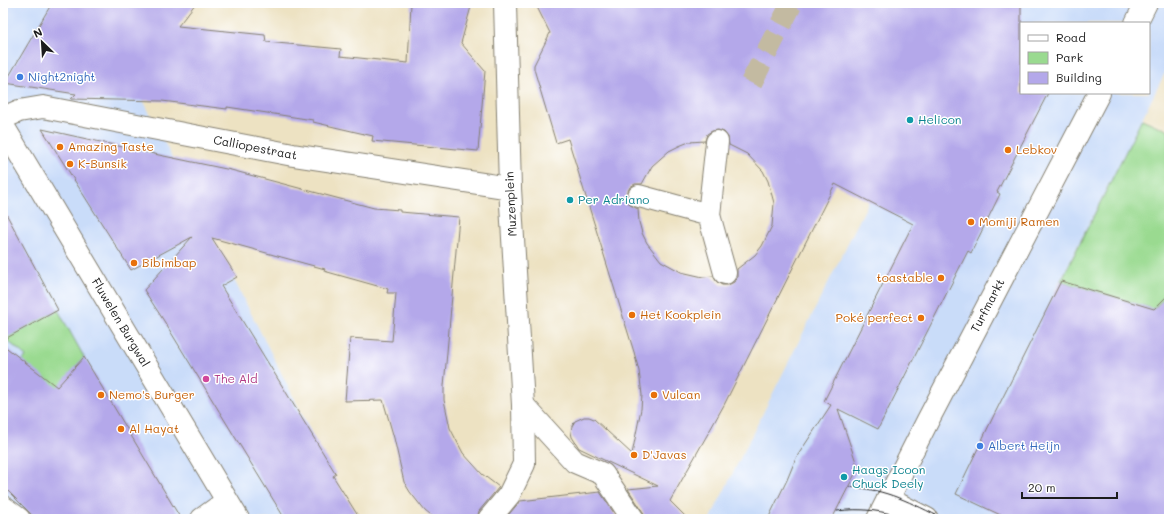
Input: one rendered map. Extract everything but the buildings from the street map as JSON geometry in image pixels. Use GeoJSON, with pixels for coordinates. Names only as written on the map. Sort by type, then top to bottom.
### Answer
{"type":"FeatureCollection","features":[{"type":"Feature","properties":{"kind":"street","name":"Muzenplein"},"geometry":{"type":"LineString","coordinates":[[489,519],[509,495],[524,464],[523,405],[510,188],[505,3]]}},
{"type":"Feature","properties":{"kind":"street"},"geometry":{"type":"LineString","coordinates":[[1136,22],[1146,3]]}},
{"type":"Feature","properties":{"kind":"street","name":"Turfmarkt"},"geometry":{"type":"LineString","coordinates":[[878,519],[1098,94]]}},
{"type":"Feature","properties":{"kind":"street","name":"Calliopestraat"},"geometry":{"type":"LineString","coordinates":[[3,118],[19,111],[43,107],[293,155],[510,188]]}},
{"type":"Feature","properties":{"kind":"street","name":"Fluwelen Burgwal"},"geometry":{"type":"LineString","coordinates":[[3,126],[233,510]]}},
{"type":"Feature","properties":{"kind":"street"},"geometry":{"type":"LineString","coordinates":[[717,142],[709,215],[725,274]]}},
{"type":"Feature","properties":{"kind":"street"},"geometry":{"type":"LineString","coordinates":[[639,196],[709,215]]}},
{"type":"Feature","properties":{"kind":"street"},"geometry":{"type":"LineString","coordinates":[[523,405],[575,462],[603,474],[633,519]]}},
{"type":"Feature","properties":{"kind":"street"},"geometry":{"type":"LineString","coordinates":[[888,499],[928,519]]}},
{"type":"Feature","properties":{"kind":"street"},"geometry":{"type":"LineString","coordinates":[[3,507],[18,519]]}},
{"type":"Feature","properties":{"kind":"street"},"geometry":{"type":"LineString","coordinates":[[202,519],[233,510]]}},
{"type":"Feature","properties":{"kind":"shaded area"},"geometry":{"type":"Polygon","coordinates":[[[3,3],[94,3],[355,519],[3,519],[3,3]]]}},
{"type":"Feature","properties":{"kind":"shaded area"},"geometry":{"type":"Polygon","coordinates":[[[972,3],[1169,3],[1169,65],[1053,295],[1169,354],[1111,519],[710,519],[901,137],[972,3]]]}},
{"type":"Feature","properties":{"kind":"green space"},"geometry":{"type":"Polygon","coordinates":[[[1142,119],[1169,131],[1169,294],[1153,309],[1061,281],[1142,119]]]}},
{"type":"Feature","properties":{"kind":"green space"},"geometry":{"type":"Polygon","coordinates":[[[58,310],[84,357],[49,399],[15,372],[26,356],[3,337],[3,333],[58,310]]]}},
{"type":"Feature","properties":{"kind":"tunnel"},"geometry":{"type":"LineString","coordinates":[[751,83],[792,3]]}},
{"type":"Feature","properties":{"kind":"tram line"},"geometry":{"type":"LineString","coordinates":[[849,487],[863,488],[887,494],[909,502],[944,519]]}},
{"type":"Feature","properties":{"kind":"tram line"},"geometry":{"type":"LineString","coordinates":[[837,511],[872,510],[906,519]]}},
{"type":"Feature","properties":{"kind":"place","name":"Night2night"},"geometry":{"type":"Point","coordinates":[20,77]}},
{"type":"Feature","properties":{"kind":"place","name":"Helicon"},"geometry":{"type":"Point","coordinates":[910,120]}},
{"type":"Feature","properties":{"kind":"place","name":"Amazing Taste"},"geometry":{"type":"Point","coordinates":[60,147]}},
{"type":"Feature","properties":{"kind":"place","name":"Lebkov"},"geometry":{"type":"Point","coordinates":[1008,150]}},
{"type":"Feature","properties":{"kind":"place","name":"K-Bunsik"},"geometry":{"type":"Point","coordinates":[70,164]}},
{"type":"Feature","properties":{"kind":"place","name":"Per Adriano"},"geometry":{"type":"Point","coordinates":[570,200]}},
{"type":"Feature","properties":{"kind":"place","name":"Momiji Ramen"},"geometry":{"type":"Point","coordinates":[971,222]}},
{"type":"Feature","properties":{"kind":"place","name":"Bibimbap"},"geometry":{"type":"Point","coordinates":[134,263]}},
{"type":"Feature","properties":{"kind":"place","name":"toastable"},"geometry":{"type":"Point","coordinates":[941,278]}},
{"type":"Feature","properties":{"kind":"place","name":"Het Kookplein"},"geometry":{"type":"Point","coordinates":[632,315]}},
{"type":"Feature","properties":{"kind":"place","name":"Poké perfect"},"geometry":{"type":"Point","coordinates":[921,318]}},
{"type":"Feature","properties":{"kind":"place","name":"The Ald"},"geometry":{"type":"Point","coordinates":[206,379]}},
{"type":"Feature","properties":{"kind":"place","name":"Nemo's Burger"},"geometry":{"type":"Point","coordinates":[101,395]}},
{"type":"Feature","properties":{"kind":"place","name":"Vulcan"},"geometry":{"type":"Point","coordinates":[654,395]}},
{"type":"Feature","properties":{"kind":"place","name":"Al Hayat"},"geometry":{"type":"Point","coordinates":[121,429]}},
{"type":"Feature","properties":{"kind":"place","name":"Albert Heijn"},"geometry":{"type":"Point","coordinates":[980,446]}},
{"type":"Feature","properties":{"kind":"place","name":"D'Javas"},"geometry":{"type":"Point","coordinates":[634,455]}},
{"type":"Feature","properties":{"kind":"place","name":"Haags Icoon Chuck Deely"},"geometry":{"type":"Point","coordinates":[844,477]}}]}
